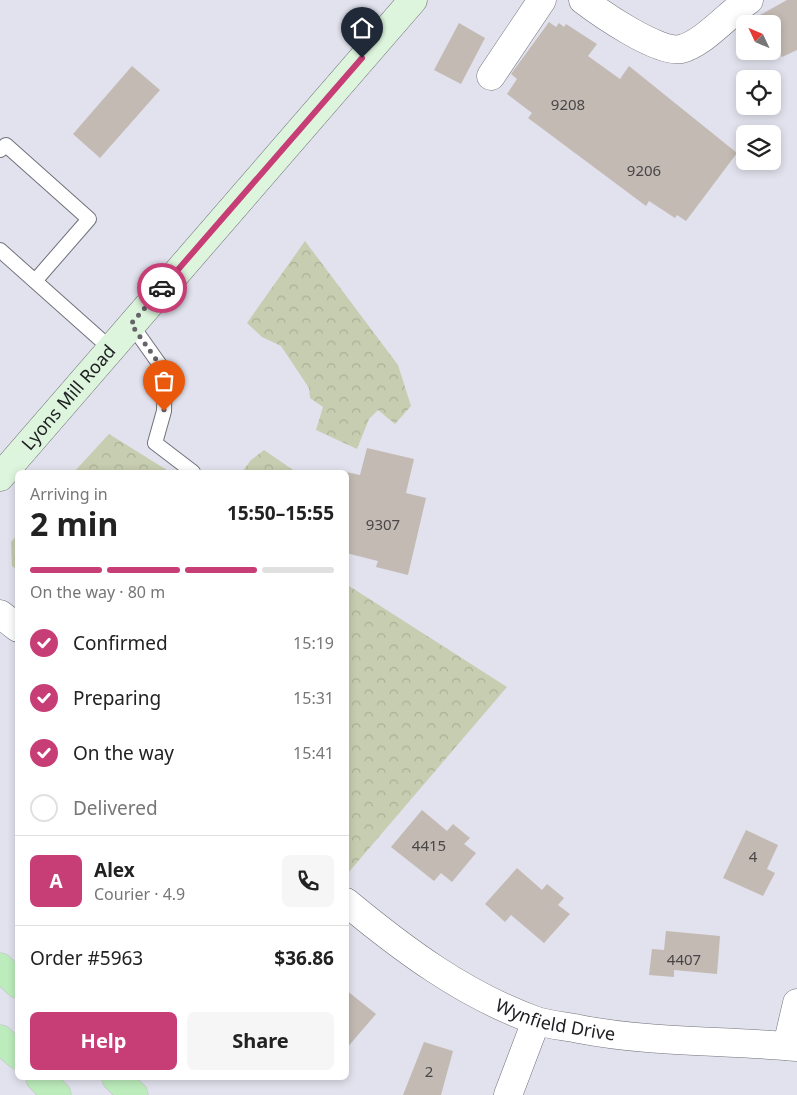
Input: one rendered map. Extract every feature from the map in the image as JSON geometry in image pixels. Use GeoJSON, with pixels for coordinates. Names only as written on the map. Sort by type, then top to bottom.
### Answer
{"type":"FeatureCollection","features":[{"type":"Feature","properties":{"kind":"main road","name":"Lyons Mill Road"},"geometry":{"type":"LineString","coordinates":[[0,477],[412,0]]}},
{"type":"Feature","properties":{"kind":"main road"},"geometry":{"type":"LineString","coordinates":[[0,968],[15,981]]}},
{"type":"Feature","properties":{"kind":"main road"},"geometry":{"type":"LineString","coordinates":[[0,1039],[15,1052]]}},
{"type":"Feature","properties":{"kind":"main road"},"geometry":{"type":"LineString","coordinates":[[42,1080],[56,1095]]}},
{"type":"Feature","properties":{"kind":"main road"},"geometry":{"type":"LineString","coordinates":[[118,1080],[134,1095]]}},
{"type":"Feature","properties":{"kind":"street"},"geometry":{"type":"LineString","coordinates":[[492,76],[542,0]]}},
{"type":"Feature","properties":{"kind":"street"},"geometry":{"type":"LineString","coordinates":[[583,0],[607,18],[659,45],[680,49],[701,38],[749,0]]}},
{"type":"Feature","properties":{"kind":"street"},"geometry":{"type":"LineString","coordinates":[[0,614],[15,626]]}},
{"type":"Feature","properties":{"kind":"street","name":"Wynfield Drive"},"geometry":{"type":"LineString","coordinates":[[349,904],[426,964],[463,988],[536,1021],[603,1034],[690,1042],[792,1047]]}},
{"type":"Feature","properties":{"kind":"street"},"geometry":{"type":"LineString","coordinates":[[792,1047],[797,1002]]}},
{"type":"Feature","properties":{"kind":"street"},"geometry":{"type":"LineString","coordinates":[[508,1095],[536,1021]]}},
{"type":"Feature","properties":{"kind":"lane"},"geometry":{"type":"LineString","coordinates":[[0,150],[6,145],[89,219],[35,281]]}},
{"type":"Feature","properties":{"kind":"lane"},"geometry":{"type":"LineString","coordinates":[[0,250],[110,348]]}},
{"type":"Feature","properties":{"kind":"lane"},"geometry":{"type":"LineString","coordinates":[[131,324],[165,372],[164,411],[155,443],[190,470]]}},
{"type":"Feature","properties":{"kind":"green space"},"geometry":{"type":"Polygon","coordinates":[[[305,241],[398,365],[411,406],[395,424],[378,410],[369,419],[357,449],[316,430],[323,407],[310,398],[309,388],[281,346],[262,337],[247,323],[305,241]]]}},
{"type":"Feature","properties":{"kind":"green space"},"geometry":{"type":"Polygon","coordinates":[[[109,434],[167,470],[76,470],[109,434]]]}},
{"type":"Feature","properties":{"kind":"green space"},"geometry":{"type":"Polygon","coordinates":[[[264,450],[293,470],[244,470],[251,460],[264,450]]]}},
{"type":"Feature","properties":{"kind":"green space"},"geometry":{"type":"Polygon","coordinates":[[[15,537],[15,568],[12,566],[11,542],[15,537]]]}},
{"type":"Feature","properties":{"kind":"green space"},"geometry":{"type":"Polygon","coordinates":[[[349,586],[507,687],[349,872],[349,586]]]}},
{"type":"Feature","properties":{"kind":"building"},"geometry":{"type":"Polygon","coordinates":[[[787,0],[797,0],[797,50],[782,57],[781,15],[760,15],[787,0]]]}},
{"type":"Feature","properties":{"kind":"building"},"geometry":{"type":"Polygon","coordinates":[[[549,22],[556,27],[559,23],[564,27],[566,24],[597,44],[588,56],[620,79],[629,66],[736,152],[736,154],[686,221],[677,215],[675,218],[649,201],[646,206],[528,118],[532,113],[507,94],[517,79],[511,74],[549,22]]]}},
{"type":"Feature","properties":{"kind":"building"},"geometry":{"type":"Polygon","coordinates":[[[459,23],[485,38],[461,84],[434,70],[459,23]]]}},
{"type":"Feature","properties":{"kind":"building"},"geometry":{"type":"Polygon","coordinates":[[[132,66],[160,90],[100,158],[73,134],[132,66]]]}},
{"type":"Feature","properties":{"kind":"building"},"geometry":{"type":"Polygon","coordinates":[[[367,448],[414,459],[406,493],[426,498],[408,575],[376,567],[378,561],[349,554],[349,473],[360,475],[367,448]]]}},
{"type":"Feature","properties":{"kind":"building"},"geometry":{"type":"Polygon","coordinates":[[[422,810],[447,831],[453,824],[470,838],[464,844],[476,853],[452,882],[441,873],[434,881],[391,847],[422,810]]]}},
{"type":"Feature","properties":{"kind":"building"},"geometry":{"type":"Polygon","coordinates":[[[746,830],[778,845],[767,869],[775,873],[763,896],[723,878],[746,830]]]}},
{"type":"Feature","properties":{"kind":"building"},"geometry":{"type":"Polygon","coordinates":[[[517,868],[542,890],[547,884],[564,898],[558,905],[570,914],[544,943],[511,915],[505,922],[485,904],[517,868]]]}},
{"type":"Feature","properties":{"kind":"building"},"geometry":{"type":"Polygon","coordinates":[[[666,931],[720,936],[717,974],[674,970],[674,977],[649,975],[652,949],[664,950],[666,931]]]}},
{"type":"Feature","properties":{"kind":"building"},"geometry":{"type":"Polygon","coordinates":[[[349,992],[376,1014],[349,1046],[349,992]]]}},
{"type":"Feature","properties":{"kind":"building"},"geometry":{"type":"Polygon","coordinates":[[[424,1042],[453,1051],[441,1095],[403,1095],[424,1042]]]}},
{"type":"Feature","properties":{"kind":"way so far"},"geometry":{"type":"LineString","coordinates":[[162,288],[131,324],[165,372],[164,411]]}},
{"type":"Feature","properties":{"kind":"route"},"geometry":{"type":"LineString","coordinates":[[162,288],[362,58]]}}]}
